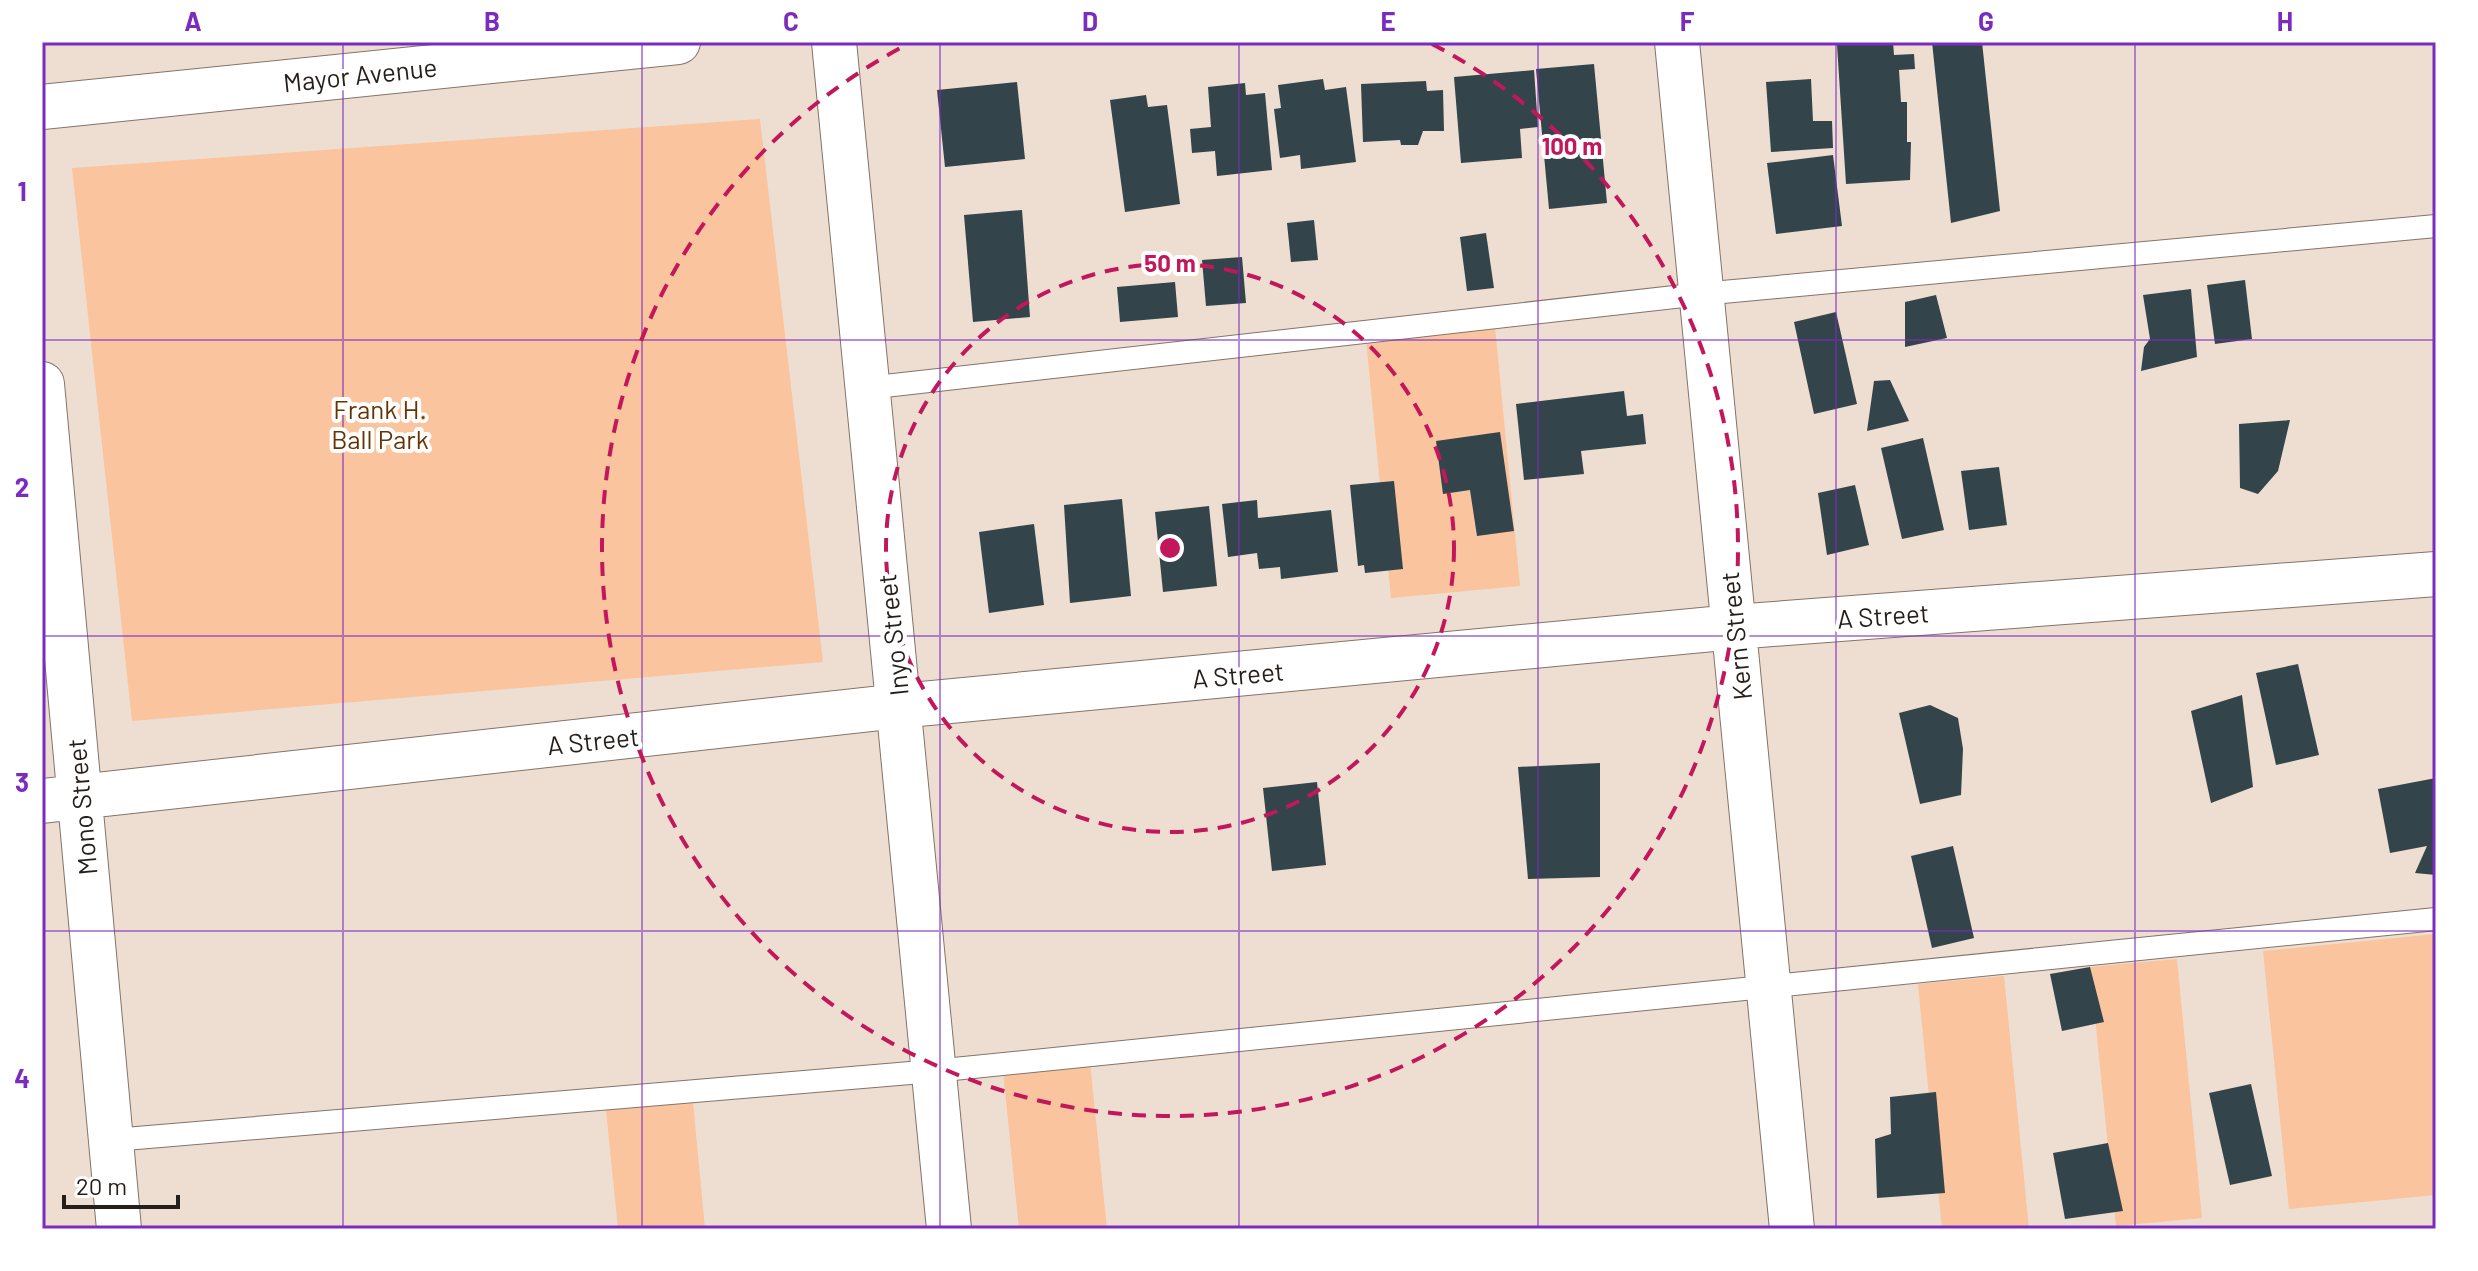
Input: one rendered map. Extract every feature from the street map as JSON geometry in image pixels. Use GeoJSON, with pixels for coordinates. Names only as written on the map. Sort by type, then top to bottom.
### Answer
{"type":"FeatureCollection","features":[{"type":"Feature","properties":{"kind":"street","name":"Mayor Avenue"},"geometry":{"type":"LineString","coordinates":[[42,107],[678,42]]}},
{"type":"Feature","properties":{"kind":"street","name":"Inyo Street"},"geometry":{"type":"LineString","coordinates":[[834,42],[949,1229]]}},
{"type":"Feature","properties":{"kind":"street","name":"Kern Street"},"geometry":{"type":"LineString","coordinates":[[1677,42],[1792,1229]]}},
{"type":"Feature","properties":{"kind":"street","name":"Mono Street"},"geometry":{"type":"LineString","coordinates":[[42,384],[61,799],[113,1140],[119,1229]]}},
{"type":"Feature","properties":{"kind":"street","name":"A Street"},"geometry":{"type":"LineString","coordinates":[[61,799],[899,706],[1734,627],[2436,574]]}},
{"type":"Feature","properties":{"kind":"lane"},"geometry":{"type":"LineString","coordinates":[[867,388],[1701,294],[2436,226]]}},
{"type":"Feature","properties":{"kind":"lane"},"geometry":{"type":"LineString","coordinates":[[113,1140],[934,1071],[2436,919]]}},
{"type":"Feature","properties":{"kind":"green space","name":"Frank H. Ball Park"},"geometry":{"type":"Polygon","coordinates":[[[760,119],[823,662],[132,721],[72,168],[760,119]]]}},
{"type":"Feature","properties":{"kind":"green space"},"geometry":{"type":"Polygon","coordinates":[[[1495,327],[1520,586],[1391,598],[1366,339],[1495,327]]]}},
{"type":"Feature","properties":{"kind":"green space"},"geometry":{"type":"Polygon","coordinates":[[[2436,934],[2436,1195],[2289,1209],[2263,951],[2436,934]]]}},
{"type":"Feature","properties":{"kind":"green space"},"geometry":{"type":"Polygon","coordinates":[[[2177,959],[2202,1218],[2116,1226],[2090,967],[2177,959]]]}},
{"type":"Feature","properties":{"kind":"green space"},"geometry":{"type":"Polygon","coordinates":[[[2004,976],[2029,1229],[1942,1229],[1918,984],[2004,976]]]}},
{"type":"Feature","properties":{"kind":"green space"},"geometry":{"type":"Polygon","coordinates":[[[1090,1062],[1107,1229],[1019,1229],[1003,1071],[1090,1062]]]}},
{"type":"Feature","properties":{"kind":"green space"},"geometry":{"type":"Polygon","coordinates":[[[693,1102],[705,1229],[618,1229],[606,1110],[693,1102]]]}},
{"type":"Feature","properties":{"kind":"building"},"geometry":{"type":"Polygon","coordinates":[[[1893,42],[1894,55],[1914,54],[1915,69],[1899,70],[1901,102],[1907,102],[1907,142],[1911,142],[1910,180],[1846,184],[1837,45],[1893,42]]]}},
{"type":"Feature","properties":{"kind":"building"},"geometry":{"type":"Polygon","coordinates":[[[1932,42],[1982,42],[2000,211],[1951,223],[1932,42]]]}},
{"type":"Feature","properties":{"kind":"building"},"geometry":{"type":"Polygon","coordinates":[[[1594,64],[1607,203],[1549,209],[1536,69],[1594,64]]]}},
{"type":"Feature","properties":{"kind":"building"},"geometry":{"type":"Polygon","coordinates":[[[1534,70],[1538,127],[1520,129],[1522,158],[1461,163],[1454,77],[1534,70]]]}},
{"type":"Feature","properties":{"kind":"building"},"geometry":{"type":"Polygon","coordinates":[[[1323,79],[1325,90],[1346,87],[1356,162],[1301,169],[1300,155],[1280,158],[1274,109],[1281,108],[1278,85],[1323,79]]]}},
{"type":"Feature","properties":{"kind":"building"},"geometry":{"type":"Polygon","coordinates":[[[1811,79],[1813,121],[1832,121],[1833,148],[1771,152],[1766,82],[1811,79]]]}},
{"type":"Feature","properties":{"kind":"building"},"geometry":{"type":"Polygon","coordinates":[[[1426,81],[1427,91],[1443,90],[1444,131],[1423,131],[1418,145],[1401,145],[1400,140],[1363,142],[1361,84],[1426,81]]]}},
{"type":"Feature","properties":{"kind":"building"},"geometry":{"type":"Polygon","coordinates":[[[1017,82],[1025,159],[945,167],[937,90],[1017,82]]]}},
{"type":"Feature","properties":{"kind":"building"},"geometry":{"type":"Polygon","coordinates":[[[1245,83],[1246,95],[1265,93],[1272,170],[1217,176],[1215,151],[1192,153],[1190,129],[1211,127],[1208,87],[1245,83]]]}},
{"type":"Feature","properties":{"kind":"building"},"geometry":{"type":"Polygon","coordinates":[[[1146,95],[1148,107],[1167,105],[1180,204],[1125,212],[1110,100],[1146,95]]]}},
{"type":"Feature","properties":{"kind":"building"},"geometry":{"type":"Polygon","coordinates":[[[1833,155],[1842,226],[1776,234],[1767,163],[1833,155]]]}},
{"type":"Feature","properties":{"kind":"building"},"geometry":{"type":"Polygon","coordinates":[[[1022,210],[1030,317],[973,322],[964,215],[1022,210]]]}},
{"type":"Feature","properties":{"kind":"building"},"geometry":{"type":"Polygon","coordinates":[[[1314,220],[1318,260],[1291,262],[1287,223],[1314,220]]]}},
{"type":"Feature","properties":{"kind":"building"},"geometry":{"type":"Polygon","coordinates":[[[1486,233],[1494,288],[1467,291],[1460,237],[1486,233]]]}},
{"type":"Feature","properties":{"kind":"building"},"geometry":{"type":"Polygon","coordinates":[[[1242,257],[1246,303],[1206,306],[1202,260],[1242,257]]]}},
{"type":"Feature","properties":{"kind":"building"},"geometry":{"type":"Polygon","coordinates":[[[2245,280],[2252,339],[2215,344],[2207,285],[2245,280]]]}},
{"type":"Feature","properties":{"kind":"building"},"geometry":{"type":"Polygon","coordinates":[[[1175,282],[1178,317],[1120,322],[1117,287],[1175,282]]]}},
{"type":"Feature","properties":{"kind":"building"},"geometry":{"type":"Polygon","coordinates":[[[2191,289],[2197,357],[2141,371],[2144,347],[2150,339],[2143,295],[2191,289]]]}},
{"type":"Feature","properties":{"kind":"building"},"geometry":{"type":"Polygon","coordinates":[[[1936,295],[1947,338],[1905,347],[1905,302],[1936,295]]]}},
{"type":"Feature","properties":{"kind":"building"},"geometry":{"type":"Polygon","coordinates":[[[1836,312],[1857,404],[1814,414],[1794,322],[1836,312]]]}},
{"type":"Feature","properties":{"kind":"building"},"geometry":{"type":"Polygon","coordinates":[[[1890,380],[1909,421],[1867,431],[1874,381],[1890,380]]]}},
{"type":"Feature","properties":{"kind":"building"},"geometry":{"type":"Polygon","coordinates":[[[1624,391],[1627,416],[1643,414],[1646,444],[1581,451],[1584,474],[1524,480],[1516,404],[1624,391]]]}},
{"type":"Feature","properties":{"kind":"building"},"geometry":{"type":"Polygon","coordinates":[[[2290,420],[2278,471],[2258,494],[2240,488],[2239,424],[2290,420]]]}},
{"type":"Feature","properties":{"kind":"building"},"geometry":{"type":"Polygon","coordinates":[[[1500,432],[1514,531],[1477,536],[1470,490],[1443,494],[1436,441],[1500,432]]]}},
{"type":"Feature","properties":{"kind":"building"},"geometry":{"type":"Polygon","coordinates":[[[1923,438],[1944,530],[1902,539],[1881,448],[1923,438]]]}},
{"type":"Feature","properties":{"kind":"building"},"geometry":{"type":"Polygon","coordinates":[[[1999,467],[2007,525],[1969,530],[1961,471],[1999,467]]]}},
{"type":"Feature","properties":{"kind":"building"},"geometry":{"type":"Polygon","coordinates":[[[1394,481],[1403,569],[1365,573],[1364,565],[1358,566],[1350,485],[1394,481]]]}},
{"type":"Feature","properties":{"kind":"building"},"geometry":{"type":"Polygon","coordinates":[[[1855,485],[1869,545],[1827,555],[1818,493],[1855,485]]]}},
{"type":"Feature","properties":{"kind":"building"},"geometry":{"type":"Polygon","coordinates":[[[1122,499],[1131,596],[1070,603],[1064,505],[1122,499]]]}},
{"type":"Feature","properties":{"kind":"building"},"geometry":{"type":"Polygon","coordinates":[[[1257,500],[1258,518],[1331,510],[1338,572],[1281,579],[1280,567],[1259,569],[1257,553],[1228,557],[1222,504],[1257,500]]]}},
{"type":"Feature","properties":{"kind":"building"},"geometry":{"type":"Polygon","coordinates":[[[1209,506],[1217,586],[1163,592],[1155,512],[1209,506]]]}},
{"type":"Feature","properties":{"kind":"building"},"geometry":{"type":"Polygon","coordinates":[[[1034,524],[1044,605],[989,613],[979,532],[1034,524]]]}},
{"type":"Feature","properties":{"kind":"building"},"geometry":{"type":"Polygon","coordinates":[[[2298,664],[2319,755],[2276,765],[2256,673],[2298,664]]]}},
{"type":"Feature","properties":{"kind":"building"},"geometry":{"type":"Polygon","coordinates":[[[2242,695],[2253,787],[2211,803],[2191,711],[2242,695]]]}},
{"type":"Feature","properties":{"kind":"building"},"geometry":{"type":"Polygon","coordinates":[[[1930,705],[1958,718],[1963,749],[1961,795],[1920,804],[1899,713],[1930,705]]]}},
{"type":"Feature","properties":{"kind":"building"},"geometry":{"type":"Polygon","coordinates":[[[1600,763],[1600,877],[1528,879],[1518,767],[1600,763]]]}},
{"type":"Feature","properties":{"kind":"building"},"geometry":{"type":"Polygon","coordinates":[[[2436,778],[2436,875],[2415,873],[2427,846],[2390,853],[2378,789],[2436,778]]]}},
{"type":"Feature","properties":{"kind":"building"},"geometry":{"type":"Polygon","coordinates":[[[1317,782],[1326,865],[1272,871],[1263,788],[1317,782]]]}},
{"type":"Feature","properties":{"kind":"building"},"geometry":{"type":"Polygon","coordinates":[[[1953,846],[1974,938],[1932,948],[1911,856],[1953,846]]]}},
{"type":"Feature","properties":{"kind":"building"},"geometry":{"type":"Polygon","coordinates":[[[2090,967],[2104,1022],[2062,1031],[2050,974],[2090,967]]]}},
{"type":"Feature","properties":{"kind":"building"},"geometry":{"type":"Polygon","coordinates":[[[2251,1084],[2272,1176],[2230,1185],[2209,1093],[2251,1084]]]}},
{"type":"Feature","properties":{"kind":"building"},"geometry":{"type":"Polygon","coordinates":[[[1936,1092],[1945,1193],[1877,1198],[1875,1139],[1891,1134],[1890,1097],[1936,1092]]]}},
{"type":"Feature","properties":{"kind":"building"},"geometry":{"type":"Polygon","coordinates":[[[2108,1143],[2123,1211],[2065,1219],[2053,1153],[2108,1143]]]}}]}
